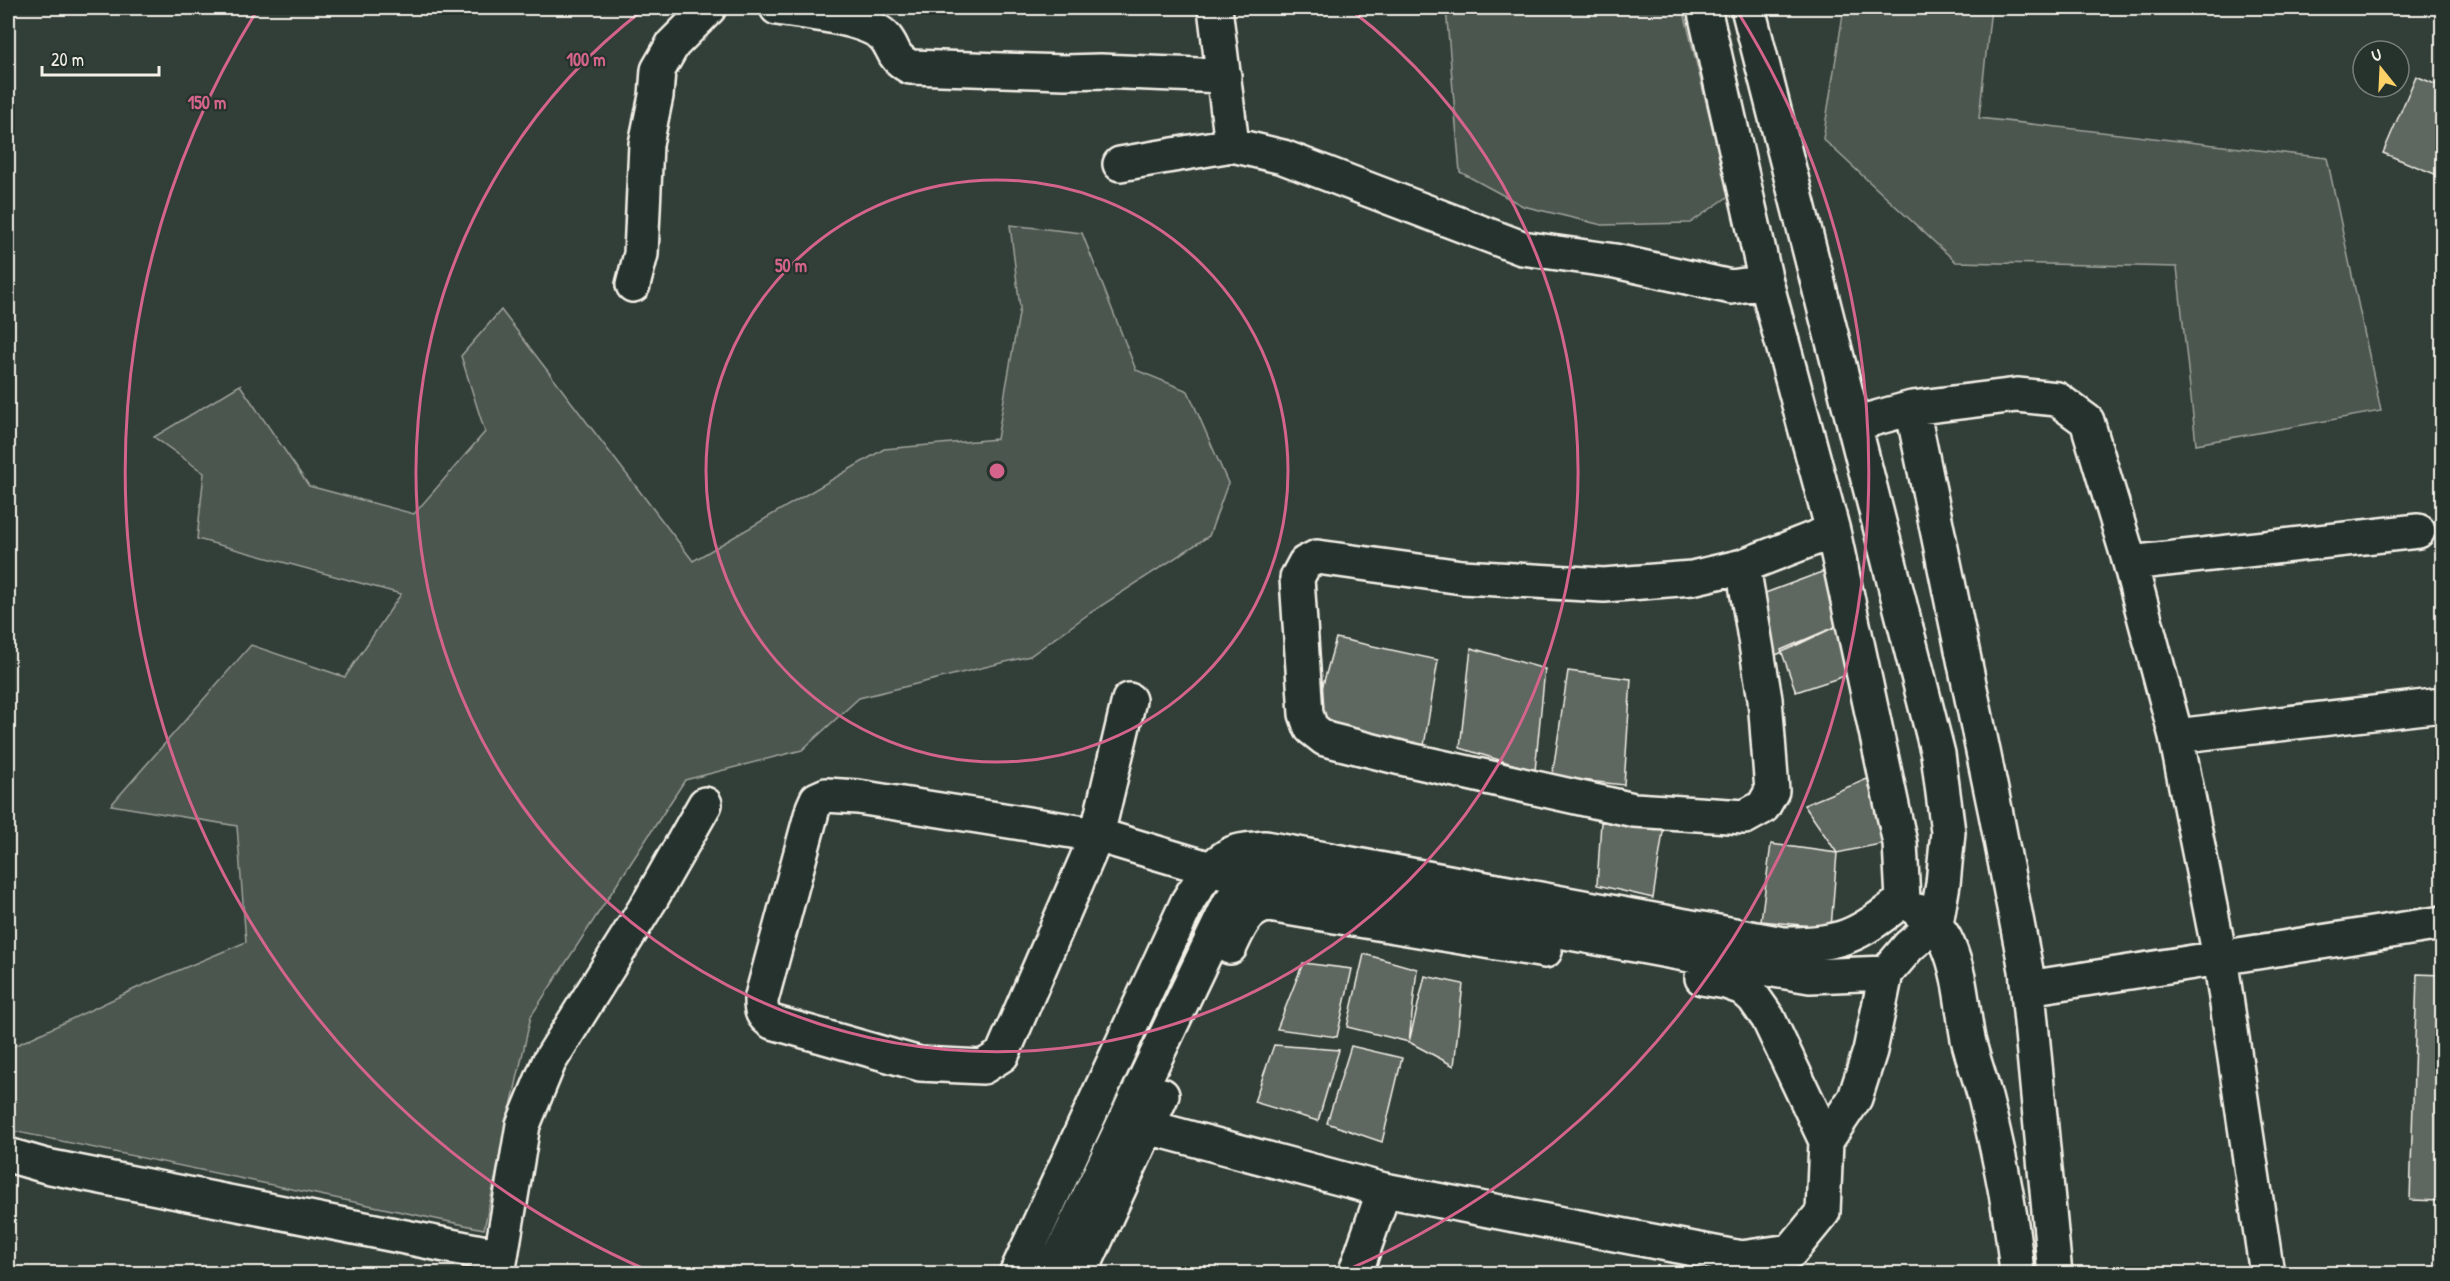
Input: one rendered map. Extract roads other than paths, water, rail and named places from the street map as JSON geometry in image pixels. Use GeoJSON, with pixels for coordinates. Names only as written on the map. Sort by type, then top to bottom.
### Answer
{"type":"FeatureCollection","features":[{"type":"Feature","properties":{"kind":"street"},"geometry":{"type":"LineString","coordinates":[[633,285],[641,254],[646,144],[656,96],[658,70],[673,44],[709,8]]}},
{"type":"Feature","properties":{"kind":"street"},"geometry":{"type":"LineString","coordinates":[[777,8],[866,24],[885,37],[896,59],[910,67],[1224,76]]}},
{"type":"Feature","properties":{"kind":"street"},"geometry":{"type":"LineString","coordinates":[[1215,8],[1232,145]]}},
{"type":"Feature","properties":{"kind":"street"},"geometry":{"type":"LineString","coordinates":[[1704,8],[1766,282],[1833,531],[1900,843],[1903,900]]}},
{"type":"Feature","properties":{"kind":"street"},"geometry":{"type":"LineString","coordinates":[[1748,8],[1938,754],[1948,832],[1936,924],[1909,946],[1886,973],[1870,1051],[1855,1098],[1826,1141]]}},
{"type":"Feature","properties":{"kind":"street"},"geometry":{"type":"LineString","coordinates":[[1120,164],[1232,145],[1283,157],[1522,248],[1615,261],[1731,287],[1766,282]]}},
{"type":"Feature","properties":{"kind":"street"},"geometry":{"type":"LineString","coordinates":[[1854,424],[1912,408],[2017,395],[2056,399],[2087,420],[2130,563],[2176,736],[2220,957],[2267,1274]]}},
{"type":"Feature","properties":{"kind":"street"},"geometry":{"type":"LineString","coordinates":[[1912,408],[1996,814],[2028,988],[2055,1274]]}},
{"type":"Feature","properties":{"kind":"street"},"geometry":{"type":"LineString","coordinates":[[1743,566],[1765,699],[1772,790],[1763,807],[1745,817],[1634,810],[1401,758],[1325,739],[1311,728],[1306,714],[1298,578],[1305,563],[1317,557],[1462,577],[1604,585],[1692,578],[1743,566],[1833,531]]}},
{"type":"Feature","properties":{"kind":"street"},"geometry":{"type":"LineString","coordinates":[[2130,563],[2418,531]]}},
{"type":"Feature","properties":{"kind":"street"},"geometry":{"type":"LineString","coordinates":[[1129,700],[1096,835],[1002,1055],[983,1067],[920,1064],[772,1022],[762,1012],[761,1000],[817,800],[826,795],[858,797],[1096,835],[1248,880],[1265,877],[1732,963],[1810,976],[1886,973]]}},
{"type":"Feature","properties":{"kind":"street"},"geometry":{"type":"LineString","coordinates":[[2176,736],[2442,705]]}},
{"type":"Feature","properties":{"kind":"street"},"geometry":{"type":"LineString","coordinates":[[8,1155],[46,1166],[499,1265],[523,1125],[549,1062],[651,899],[705,804]]}},
{"type":"Feature","properties":{"kind":"street"},"geometry":{"type":"LineString","coordinates":[[1016,1274],[1175,928],[1197,885],[1211,869],[1233,852],[1265,848],[1783,944],[1816,945],[1842,939],[1874,922],[1903,900]]}},
{"type":"Feature","properties":{"kind":"street"},"geometry":{"type":"LineString","coordinates":[[1052,1274],[1229,904],[1248,880]]}},
{"type":"Feature","properties":{"kind":"street"},"geometry":{"type":"LineString","coordinates":[[1903,900],[1936,924],[1948,945],[1960,984],[1969,1040],[1986,1102],[1999,1166],[2015,1249],[2017,1274]]}},
{"type":"Feature","properties":{"kind":"street"},"geometry":{"type":"LineString","coordinates":[[1080,1274],[1242,923],[1252,910],[1269,905],[1726,982],[1743,988],[1754,998],[1768,1018],[1826,1141],[1823,1212],[1791,1251],[1734,1266],[1384,1190],[1148,1127]]}},
{"type":"Feature","properties":{"kind":"street"},"geometry":{"type":"LineString","coordinates":[[2028,988],[2442,922]]}},
{"type":"Feature","properties":{"kind":"street"},"geometry":{"type":"LineString","coordinates":[[1355,1274],[1384,1190]]}}]}
